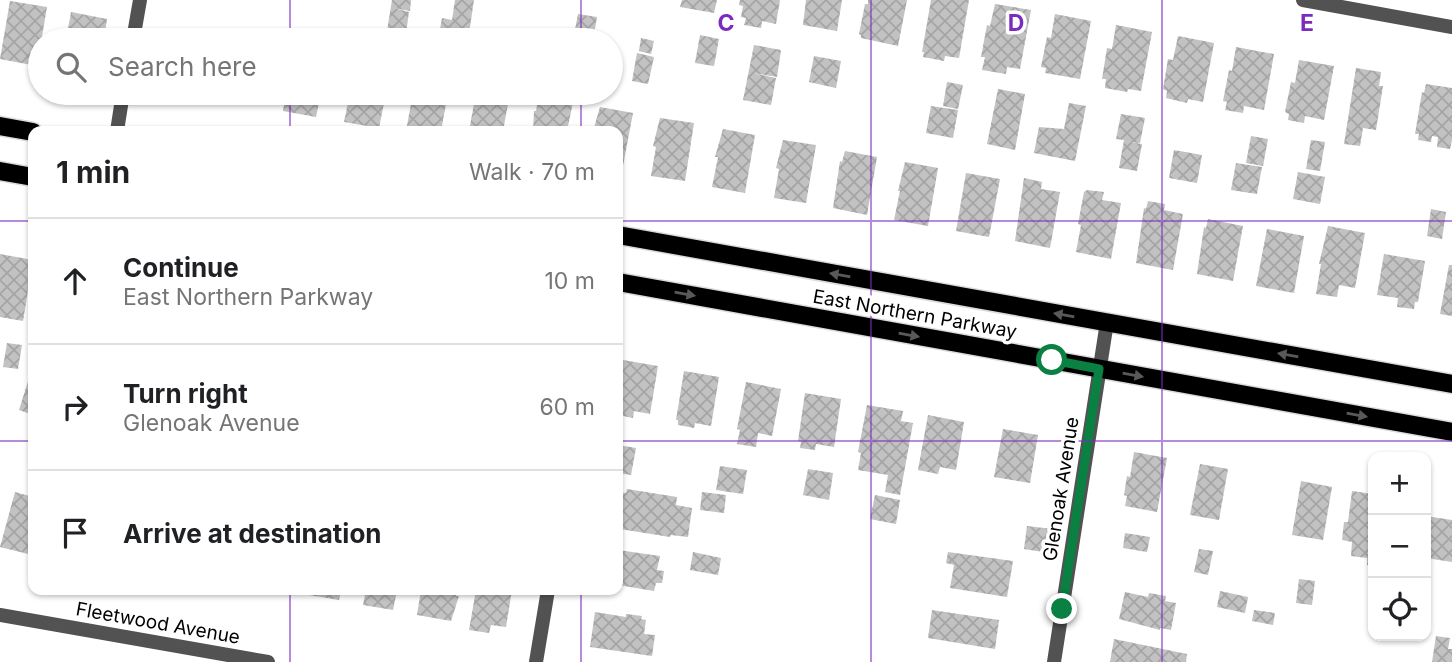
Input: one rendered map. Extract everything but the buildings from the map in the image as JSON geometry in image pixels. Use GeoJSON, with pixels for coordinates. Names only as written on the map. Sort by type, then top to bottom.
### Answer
{"type":"FeatureCollection","features":[{"type":"Feature","properties":{"kind":"main road"},"geometry":{"type":"LineString","coordinates":[[0,126],[28,131]]}},
{"type":"Feature","properties":{"kind":"main road"},"geometry":{"type":"LineString","coordinates":[[0,172],[28,176]]}},
{"type":"Feature","properties":{"kind":"main road","name":"East Northern Parkway"},"geometry":{"type":"LineString","coordinates":[[623,237],[1452,384]]}},
{"type":"Feature","properties":{"kind":"main road","name":"East Northern Parkway"},"geometry":{"type":"LineString","coordinates":[[623,283],[1452,432]]}},
{"type":"Feature","properties":{"kind":"street"},"geometry":{"type":"LineString","coordinates":[[135,28],[140,0]]}},
{"type":"Feature","properties":{"kind":"street"},"geometry":{"type":"LineString","coordinates":[[1303,0],[1452,27]]}},
{"type":"Feature","properties":{"kind":"street"},"geometry":{"type":"LineString","coordinates":[[118,126],[121,105]]}},
{"type":"Feature","properties":{"kind":"street","name":"Glenoak Avenue"},"geometry":{"type":"LineString","coordinates":[[1054,662],[1107,323]]}},
{"type":"Feature","properties":{"kind":"street"},"geometry":{"type":"LineString","coordinates":[[536,662],[547,595]]}},
{"type":"Feature","properties":{"kind":"street","name":"Fleetwood Avenue"},"geometry":{"type":"LineString","coordinates":[[0,615],[268,662]]}},
{"type":"Feature","properties":{"kind":"route"},"geometry":{"type":"LineString","coordinates":[[1052,360],[1099,369],[1062,609]]}}]}
